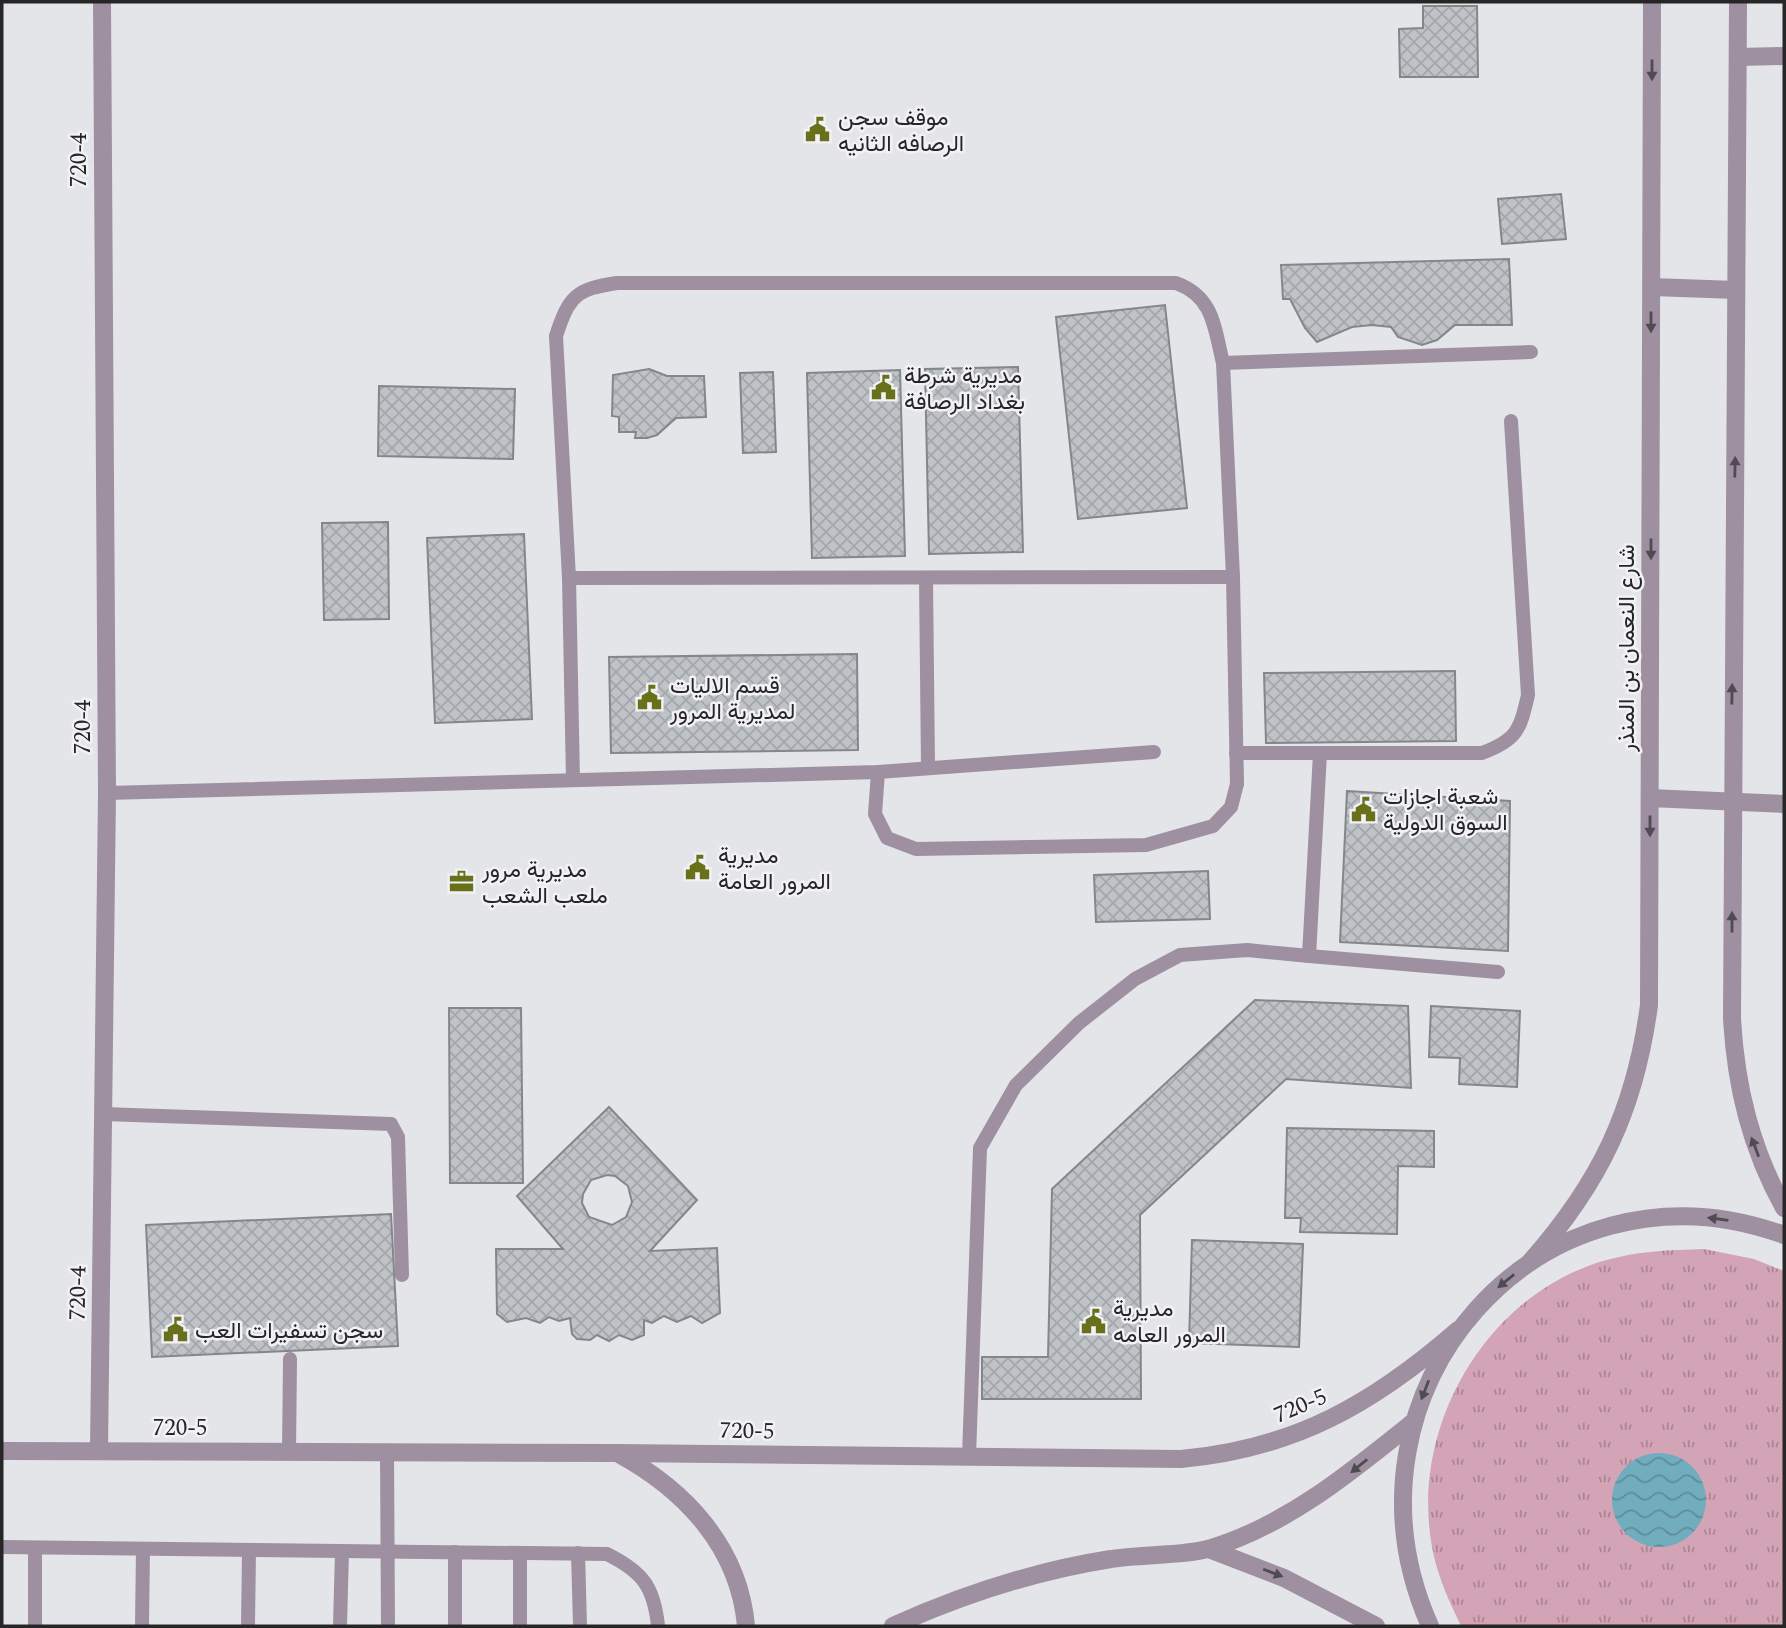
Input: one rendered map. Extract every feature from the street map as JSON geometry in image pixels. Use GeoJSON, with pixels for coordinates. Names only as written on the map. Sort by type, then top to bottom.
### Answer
{"type":"FeatureCollection","features":[{"type":"Feature","properties":{"kind":"street","name":"720-4"},"geometry":{"type":"LineString","coordinates":[[99,1451],[107,793],[102,2]]}},
{"type":"Feature","properties":{"kind":"street","name":"شارع النعمان بن المنذر"},"geometry":{"type":"LineString","coordinates":[[1530,1262],[1562,1226],[1590,1187],[1612,1145],[1630,1100],[1642,1053],[1649,1005],[1652,2]]}},
{"type":"Feature","properties":{"kind":"street"},"geometry":{"type":"LineString","coordinates":[[1738,2],[1731,803],[1734,1060],[1752,1140],[1784,1208]]}},
{"type":"Feature","properties":{"kind":"street"},"geometry":{"type":"LineString","coordinates":[[1738,57],[1784,56]]}},
{"type":"Feature","properties":{"kind":"street"},"geometry":{"type":"LineString","coordinates":[[1651,287],[1736,290]]}},
{"type":"Feature","properties":{"kind":"street"},"geometry":{"type":"LineString","coordinates":[[1650,798],[1784,804]]}},
{"type":"Feature","properties":{"kind":"street"},"geometry":{"type":"LineString","coordinates":[[1430,1626],[1411,1576],[1402,1525],[1402,1473],[1412,1423],[1431,1374],[1458,1330],[1479,1305],[1530,1262],[1583,1236],[1639,1220],[1698,1216],[1756,1224],[1784,1235]]}},
{"type":"Feature","properties":{"kind":"street","name":"720-5"},"geometry":{"type":"LineString","coordinates":[[2,1451],[616,1453],[1181,1459],[1246,1450],[1277,1442],[1338,1416],[1414,1368],[1458,1330]]}},
{"type":"Feature","properties":{"kind":"street"},"geometry":{"type":"LineString","coordinates":[[894,1626],[970,1594],[1061,1568],[1141,1554],[1209,1549],[1297,1508],[1338,1482],[1412,1423]]}},
{"type":"Feature","properties":{"kind":"street"},"geometry":{"type":"LineString","coordinates":[[616,1453],[653,1473],[685,1499],[712,1532],[732,1570],[745,1610],[746,1626]]}},
{"type":"Feature","properties":{"kind":"street"},"geometry":{"type":"LineString","coordinates":[[1209,1549],[1284,1578],[1376,1626]]}},
{"type":"Feature","properties":{"kind":"lane"},"geometry":{"type":"LineString","coordinates":[[573,780],[569,578],[556,336],[565,306],[585,288],[617,283],[1176,283],[1195,290],[1210,310],[1223,363],[1233,577],[1237,784],[1231,807],[1213,826],[1146,845],[916,849],[887,838],[875,814],[878,772]]}},
{"type":"Feature","properties":{"kind":"lane"},"geometry":{"type":"LineString","coordinates":[[1223,363],[1531,352]]}},
{"type":"Feature","properties":{"kind":"lane"},"geometry":{"type":"LineString","coordinates":[[1236,753],[1482,753],[1503,745],[1521,728],[1528,695],[1511,421]]}},
{"type":"Feature","properties":{"kind":"lane"},"geometry":{"type":"LineString","coordinates":[[569,578],[1233,577]]}},
{"type":"Feature","properties":{"kind":"lane"},"geometry":{"type":"LineString","coordinates":[[926,578],[928,767]]}},
{"type":"Feature","properties":{"kind":"lane"},"geometry":{"type":"LineString","coordinates":[[107,793],[878,772],[1154,752]]}},
{"type":"Feature","properties":{"kind":"lane"},"geometry":{"type":"LineString","coordinates":[[1309,956],[1320,753]]}},
{"type":"Feature","properties":{"kind":"lane"},"geometry":{"type":"LineString","coordinates":[[968,1456],[980,1148],[1016,1085],[1079,1023],[1135,979],[1181,955],[1247,950],[1498,972]]}},
{"type":"Feature","properties":{"kind":"lane"},"geometry":{"type":"LineString","coordinates":[[103,1114],[391,1124],[398,1137],[402,1275]]}},
{"type":"Feature","properties":{"kind":"lane"},"geometry":{"type":"LineString","coordinates":[[289,1452],[290,1359]]}},
{"type":"Feature","properties":{"kind":"lane"},"geometry":{"type":"LineString","coordinates":[[387,1452],[388,1626]]}},
{"type":"Feature","properties":{"kind":"lane"},"geometry":{"type":"LineString","coordinates":[[2,1547],[607,1554],[642,1577],[655,1597],[658,1626]]}},
{"type":"Feature","properties":{"kind":"lane"},"geometry":{"type":"LineString","coordinates":[[35,1548],[35,1626]]}},
{"type":"Feature","properties":{"kind":"lane"},"geometry":{"type":"LineString","coordinates":[[142,1626],[143,1549]]}},
{"type":"Feature","properties":{"kind":"lane"},"geometry":{"type":"LineString","coordinates":[[248,1626],[249,1550]]}},
{"type":"Feature","properties":{"kind":"lane"},"geometry":{"type":"LineString","coordinates":[[340,1626],[342,1551]]}},
{"type":"Feature","properties":{"kind":"lane"},"geometry":{"type":"LineString","coordinates":[[455,1552],[455,1626]]}},
{"type":"Feature","properties":{"kind":"lane"},"geometry":{"type":"LineString","coordinates":[[520,1553],[520,1626]]}},
{"type":"Feature","properties":{"kind":"lane"},"geometry":{"type":"LineString","coordinates":[[578,1553],[580,1626]]}},
{"type":"Feature","properties":{"kind":"green space"},"geometry":{"type":"Polygon","coordinates":[[[1704,1249],[1754,1259],[1784,1271],[1784,1626],[1461,1626],[1434,1557],[1428,1502],[1433,1457],[1445,1413],[1465,1372],[1491,1335],[1523,1304],[1561,1278],[1603,1261],[1628,1255],[1704,1249]]]}},
{"type":"Feature","properties":{"kind":"water"},"geometry":{"type":"Polygon","coordinates":[[[1650,1453],[1668,1453],[1693,1466],[1703,1482],[1706,1500],[1703,1518],[1693,1534],[1668,1547],[1650,1547],[1625,1534],[1612,1509],[1612,1491],[1625,1466],[1650,1453]]]}},
{"type":"Feature","properties":{"kind":"building"},"geometry":{"type":"Polygon","coordinates":[[[1423,6],[1477,6],[1478,77],[1400,77],[1399,29],[1423,28],[1423,6]]]}},
{"type":"Feature","properties":{"kind":"building"},"geometry":{"type":"Polygon","coordinates":[[[1561,194],[1566,239],[1502,244],[1498,199],[1561,194]]]}},
{"type":"Feature","properties":{"kind":"building"},"geometry":{"type":"Polygon","coordinates":[[[1509,259],[1512,325],[1455,325],[1437,340],[1422,345],[1398,337],[1391,327],[1372,325],[1352,327],[1317,342],[1305,328],[1290,299],[1283,299],[1281,265],[1509,259]]]}},
{"type":"Feature","properties":{"kind":"building"},"geometry":{"type":"Polygon","coordinates":[[[1165,305],[1187,508],[1078,519],[1056,317],[1165,305]]]}},
{"type":"Feature","properties":{"kind":"building"},"geometry":{"type":"Polygon","coordinates":[[[1018,367],[1023,552],[929,554],[925,369],[1018,367]]]}},
{"type":"Feature","properties":{"kind":"building"},"geometry":{"type":"Polygon","coordinates":[[[649,369],[667,376],[704,376],[706,417],[676,418],[657,435],[647,438],[635,438],[636,432],[619,432],[619,417],[612,416],[613,375],[649,369]]]}},
{"type":"Feature","properties":{"kind":"building"},"geometry":{"type":"Polygon","coordinates":[[[900,370],[905,556],[812,558],[807,373],[900,370]]]}},
{"type":"Feature","properties":{"kind":"building"},"geometry":{"type":"Polygon","coordinates":[[[773,372],[776,452],[743,453],[740,373],[773,372]]]}},
{"type":"Feature","properties":{"kind":"building"},"geometry":{"type":"Polygon","coordinates":[[[379,386],[515,389],[513,459],[378,456],[379,386]]]}},
{"type":"Feature","properties":{"kind":"building"},"geometry":{"type":"Polygon","coordinates":[[[388,522],[389,619],[324,620],[322,523],[388,522]]]}},
{"type":"Feature","properties":{"kind":"building"},"geometry":{"type":"Polygon","coordinates":[[[524,534],[532,719],[435,723],[427,538],[524,534]]]}},
{"type":"Feature","properties":{"kind":"building"},"geometry":{"type":"Polygon","coordinates":[[[857,654],[858,750],[611,753],[609,657],[857,654]]]}},
{"type":"Feature","properties":{"kind":"building"},"geometry":{"type":"Polygon","coordinates":[[[1455,671],[1456,741],[1266,743],[1264,673],[1455,671]]]}},
{"type":"Feature","properties":{"kind":"building"},"geometry":{"type":"Polygon","coordinates":[[[1347,791],[1510,801],[1508,951],[1340,942],[1347,791]]]}},
{"type":"Feature","properties":{"kind":"building"},"geometry":{"type":"Polygon","coordinates":[[[1208,871],[1210,919],[1096,922],[1094,875],[1208,871]]]}},
{"type":"Feature","properties":{"kind":"building"},"geometry":{"type":"Polygon","coordinates":[[[1255,1000],[1408,1006],[1411,1088],[1286,1079],[1140,1215],[1141,1399],[982,1399],[982,1357],[1048,1357],[1052,1189],[1255,1000]]]}},
{"type":"Feature","properties":{"kind":"building"},"geometry":{"type":"Polygon","coordinates":[[[1431,1006],[1520,1011],[1517,1087],[1459,1084],[1460,1058],[1429,1057],[1431,1006]]]}},
{"type":"Feature","properties":{"kind":"building"},"geometry":{"type":"Polygon","coordinates":[[[449,1008],[521,1008],[523,1183],[450,1183],[449,1008]]]}},
{"type":"Feature","properties":{"kind":"building"},"geometry":{"type":"Polygon","coordinates":[[[609,1107],[697,1200],[650,1251],[717,1248],[720,1313],[702,1323],[691,1316],[677,1322],[664,1316],[652,1323],[644,1320],[644,1335],[632,1340],[619,1335],[609,1341],[597,1335],[590,1340],[577,1339],[572,1334],[570,1318],[559,1321],[549,1317],[540,1323],[526,1318],[507,1322],[497,1314],[496,1249],[563,1249],[517,1196],[609,1107]],[[607,1175],[591,1180],[583,1194],[582,1203],[589,1217],[612,1225],[626,1217],[632,1202],[628,1186],[615,1176],[607,1175]]]}},
{"type":"Feature","properties":{"kind":"building"},"geometry":{"type":"Polygon","coordinates":[[[1287,1128],[1434,1131],[1434,1167],[1398,1166],[1397,1234],[1300,1232],[1301,1218],[1285,1218],[1287,1128]]]}},
{"type":"Feature","properties":{"kind":"building"},"geometry":{"type":"Polygon","coordinates":[[[391,1214],[398,1346],[152,1357],[146,1225],[391,1214]]]}},
{"type":"Feature","properties":{"kind":"building"},"geometry":{"type":"Polygon","coordinates":[[[1192,1240],[1303,1244],[1299,1347],[1189,1343],[1192,1240]]]}},
{"type":"Feature","properties":{"kind":"place","name":"موقف سجن الرصافه الثانيه"},"geometry":{"type":"Point","coordinates":[818,130]}},
{"type":"Feature","properties":{"kind":"place","name":"مديرية شرطة بغداد الرصافة"},"geometry":{"type":"Point","coordinates":[884,388]}},
{"type":"Feature","properties":{"kind":"place","name":"قسم الاليات لمديرية المرور"},"geometry":{"type":"Point","coordinates":[650,698]}},
{"type":"Feature","properties":{"kind":"place","name":"شعبة اجازات السوق الدولية"},"geometry":{"type":"Point","coordinates":[1363,809]}},
{"type":"Feature","properties":{"kind":"place","name":"مديرية المرور العامة"},"geometry":{"type":"Point","coordinates":[698,868]}},
{"type":"Feature","properties":{"kind":"place","name":"مديرية مرور ملعب الشعب"},"geometry":{"type":"Point","coordinates":[462,882]}},
{"type":"Feature","properties":{"kind":"place","name":"مديرية المرور العامه"},"geometry":{"type":"Point","coordinates":[1093,1321]}},
{"type":"Feature","properties":{"kind":"place","name":"سجن تسفيرات العب"},"geometry":{"type":"Point","coordinates":[175,1330]}}]}
